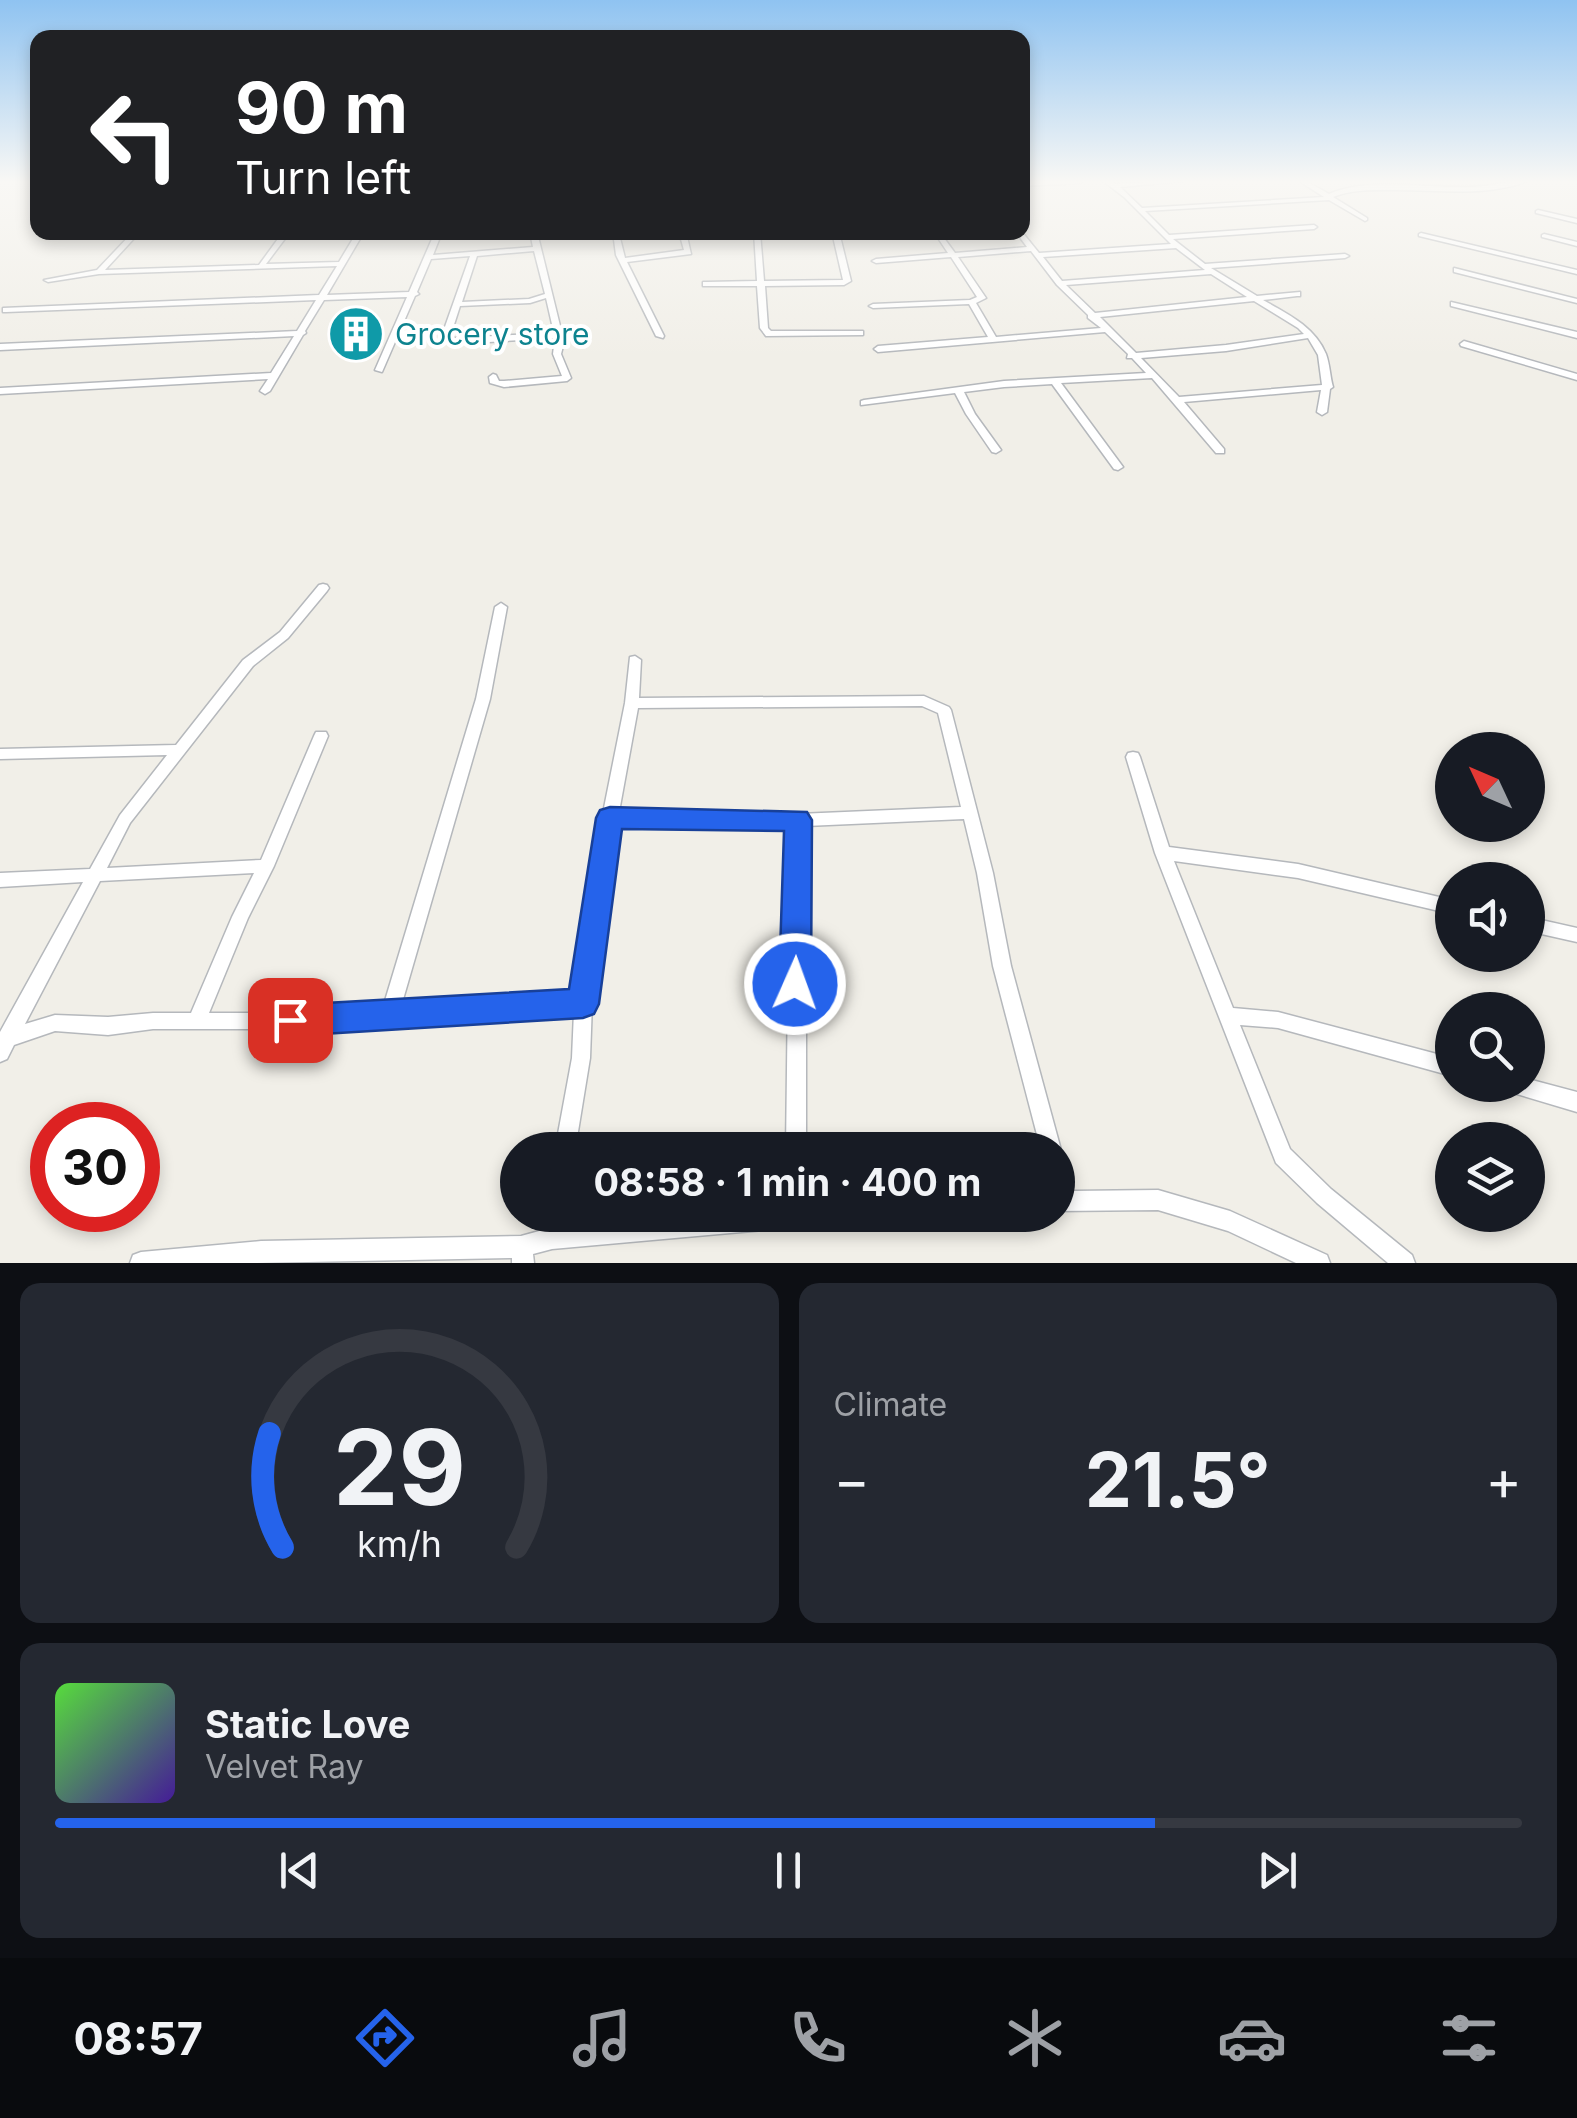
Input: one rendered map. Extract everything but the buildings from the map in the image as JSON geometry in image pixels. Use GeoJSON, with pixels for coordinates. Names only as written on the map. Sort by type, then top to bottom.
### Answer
{"type":"FeatureCollection","features":[{"type":"Feature","properties":{"kind":"street"},"geometry":{"type":"LineString","coordinates":[[99,272],[129,240]]}},
{"type":"Feature","properties":{"kind":"street"},"geometry":{"type":"LineString","coordinates":[[262,266],[280,240]]}},
{"type":"Feature","properties":{"kind":"street"},"geometry":{"type":"LineString","coordinates":[[265,391],[355,240]]}},
{"type":"Feature","properties":{"kind":"street"},"geometry":{"type":"LineString","coordinates":[[379,370],[436,240]]}},
{"type":"Feature","properties":{"kind":"street"},"geometry":{"type":"LineString","coordinates":[[494,378],[495,383],[504,384],[567,378],[557,354],[558,335],[535,240]]}},
{"type":"Feature","properties":{"kind":"street"},"geometry":{"type":"LineString","coordinates":[[618,240],[660,336]]}},
{"type":"Feature","properties":{"kind":"street"},"geometry":{"type":"LineString","coordinates":[[625,260],[688,252],[684,240]]}},
{"type":"Feature","properties":{"kind":"street"},"geometry":{"type":"LineString","coordinates":[[758,240],[764,328],[773,336],[860,334]]}},
{"type":"Feature","properties":{"kind":"street"},"geometry":{"type":"LineString","coordinates":[[706,284],[847,282],[837,240]]}},
{"type":"Feature","properties":{"kind":"street"},"geometry":{"type":"LineString","coordinates":[[873,306],[971,302],[982,298],[943,240]]}},
{"type":"Feature","properties":{"kind":"street"},"geometry":{"type":"LineString","coordinates":[[1025,240],[1060,283],[1176,400],[1220,451]]}},
{"type":"Feature","properties":{"kind":"street"},"geometry":{"type":"LineString","coordinates":[[1170,240],[1206,269],[1310,335],[1321,351],[1328,387],[1322,412]]}},
{"type":"Feature","properties":{"kind":"street"},"geometry":{"type":"LineString","coordinates":[[1442,240],[1577,272]]}},
{"type":"Feature","properties":{"kind":"street"},"geometry":{"type":"LineString","coordinates":[[876,261],[1177,246]]}},
{"type":"Feature","properties":{"kind":"street"},"geometry":{"type":"LineString","coordinates":[[429,257],[537,250]]}},
{"type":"Feature","properties":{"kind":"street"},"geometry":{"type":"LineString","coordinates":[[474,254],[445,338],[451,341],[558,335]]}},
{"type":"Feature","properties":{"kind":"street"},"geometry":{"type":"LineString","coordinates":[[1060,283],[1345,256]]}},
{"type":"Feature","properties":{"kind":"street"},"geometry":{"type":"LineString","coordinates":[[48,280],[99,272],[341,264]]}},
{"type":"Feature","properties":{"kind":"street"},"geometry":{"type":"LineString","coordinates":[[1537,290],[1560,268]]}},
{"type":"Feature","properties":{"kind":"street"},"geometry":{"type":"LineString","coordinates":[[1457,270],[1577,301]]}},
{"type":"Feature","properties":{"kind":"street"},"geometry":{"type":"LineString","coordinates":[[6,310],[415,294]]}},
{"type":"Feature","properties":{"kind":"street"},"geometry":{"type":"LineString","coordinates":[[1092,316],[1298,294]]}},
{"type":"Feature","properties":{"kind":"street"},"geometry":{"type":"LineString","coordinates":[[459,304],[530,302],[549,295]]}},
{"type":"Feature","properties":{"kind":"street"},"geometry":{"type":"LineString","coordinates":[[971,302],[994,340]]}},
{"type":"Feature","properties":{"kind":"street"},"geometry":{"type":"LineString","coordinates":[[1454,304],[1577,335]]}},
{"type":"Feature","properties":{"kind":"street"},"geometry":{"type":"LineString","coordinates":[[878,349],[1104,330]]}},
{"type":"Feature","properties":{"kind":"street"},"geometry":{"type":"LineString","coordinates":[[0,347],[302,333]]}},
{"type":"Feature","properties":{"kind":"street"},"geometry":{"type":"LineString","coordinates":[[1130,356],[1226,348],[1310,335]]}},
{"type":"Feature","properties":{"kind":"street"},"geometry":{"type":"LineString","coordinates":[[1464,344],[1577,377]]}},
{"type":"Feature","properties":{"kind":"street"},"geometry":{"type":"LineString","coordinates":[[864,403],[1146,372]]}},
{"type":"Feature","properties":{"kind":"street"},"geometry":{"type":"LineString","coordinates":[[0,391],[274,376]]}},
{"type":"Feature","properties":{"kind":"street"},"geometry":{"type":"LineString","coordinates":[[1054,382],[1118,467]]}},
{"type":"Feature","properties":{"kind":"street"},"geometry":{"type":"LineString","coordinates":[[1176,400],[1328,387]]}},
{"type":"Feature","properties":{"kind":"street"},"geometry":{"type":"LineString","coordinates":[[959,390],[967,414],[981,426],[996,450]]}},
{"type":"Feature","properties":{"kind":"street"},"geometry":{"type":"LineString","coordinates":[[2,1044],[119,827],[248,662],[284,635],[323,588]]}},
{"type":"Feature","properties":{"kind":"street"},"geometry":{"type":"LineString","coordinates":[[391,1012],[483,699],[501,607]]}},
{"type":"Feature","properties":{"kind":"street"},"geometry":{"type":"LineString","coordinates":[[569,1132],[582,1058],[583,1004],[610,818],[632,703],[635,660]]}},
{"type":"Feature","properties":{"kind":"street"},"geometry":{"type":"LineString","coordinates":[[632,703],[924,701],[944,710],[985,873],[1002,966],[1046,1132]]}},
{"type":"Feature","properties":{"kind":"street"},"geometry":{"type":"LineString","coordinates":[[198,1020],[321,736]]}},
{"type":"Feature","properties":{"kind":"street"},"geometry":{"type":"LineString","coordinates":[[0,754],[176,750]]}},
{"type":"Feature","properties":{"kind":"street"},"geometry":{"type":"LineString","coordinates":[[1133,757],[1163,853],[1283,1156],[1310,1184],[1404,1263]]}},
{"type":"Feature","properties":{"kind":"street"},"geometry":{"type":"LineString","coordinates":[[610,818],[798,820],[968,813]]}},
{"type":"Feature","properties":{"kind":"street"},"geometry":{"type":"LineString","coordinates":[[796,1132],[798,820]]}},
{"type":"Feature","properties":{"kind":"street"},"geometry":{"type":"LineString","coordinates":[[1163,853],[1298,871],[1435,902]]}},
{"type":"Feature","properties":{"kind":"street"},"geometry":{"type":"LineString","coordinates":[[0,880],[266,866]]}},
{"type":"Feature","properties":{"kind":"street"},"geometry":{"type":"LineString","coordinates":[[1545,928],[1577,935]]}},
{"type":"Feature","properties":{"kind":"street"},"geometry":{"type":"LineString","coordinates":[[2,1044],[55,1023],[108,1026],[198,1020],[321,1021],[391,1012],[583,1004]]}},
{"type":"Feature","properties":{"kind":"street"},"geometry":{"type":"LineString","coordinates":[[1228,1016],[1278,1020],[1435,1062]]}},
{"type":"Feature","properties":{"kind":"street"},"geometry":{"type":"LineString","coordinates":[[1545,1093],[1577,1102]]}},
{"type":"Feature","properties":{"kind":"street"},"geometry":{"type":"LineString","coordinates":[[1075,1201],[1158,1200],[1230,1222],[1319,1263]]}},
{"type":"Feature","properties":{"kind":"street"},"geometry":{"type":"LineString","coordinates":[[552,1238],[553,1232]]}},
{"type":"Feature","properties":{"kind":"street"},"geometry":{"type":"LineString","coordinates":[[140,1263],[522,1255],[552,1238],[621,1232]]}},
{"type":"Feature","properties":{"kind":"place","name":"Grocery store"},"geometry":{"type":"Point","coordinates":[356,334]}},
{"type":"Feature","properties":{"kind":"route"},"geometry":{"type":"LineString","coordinates":[[290,1020],[583,1004],[610,818],[798,820],[795,984]]}}]}
